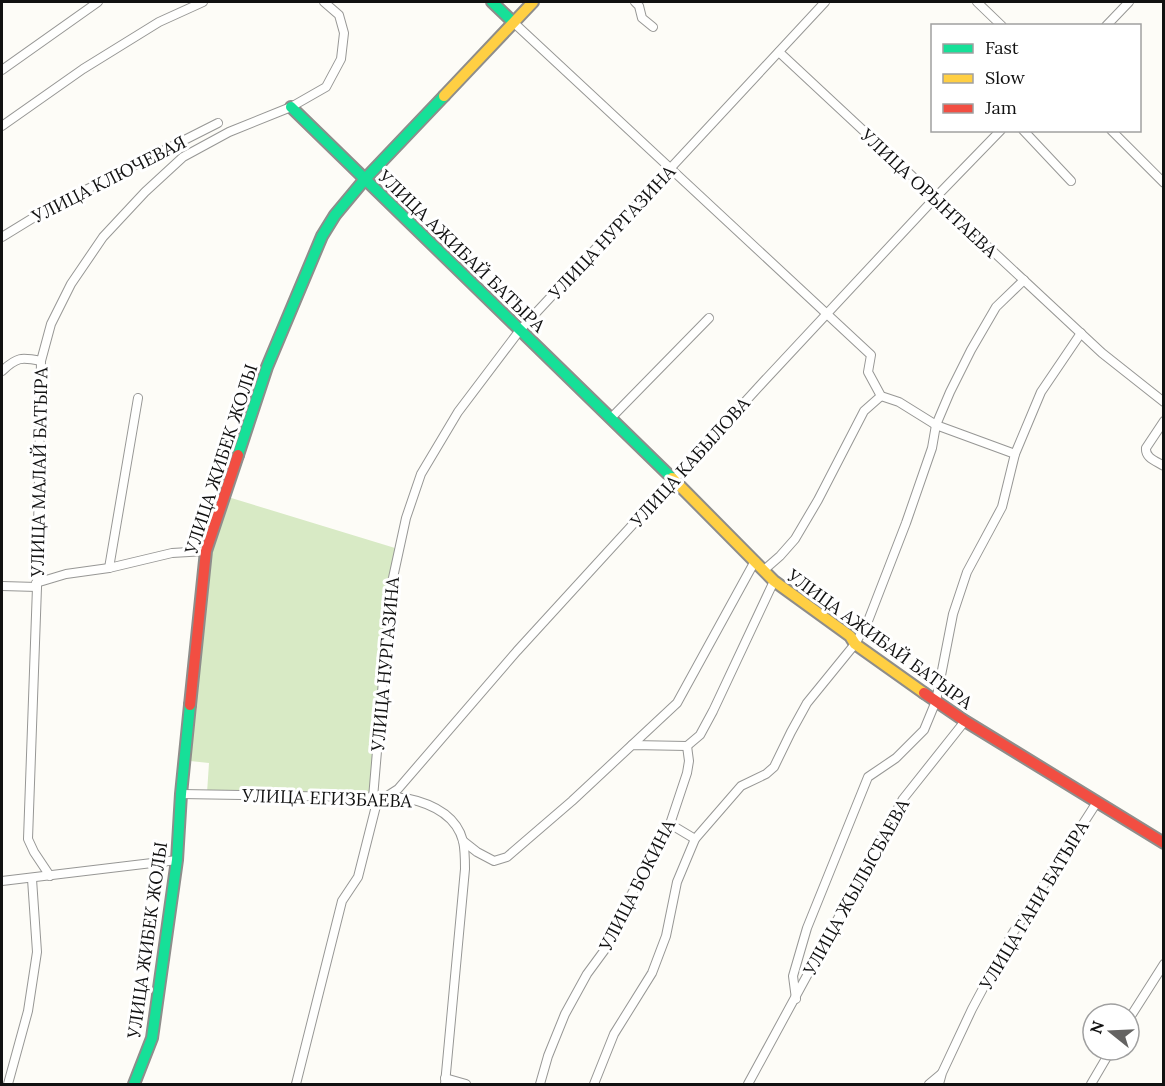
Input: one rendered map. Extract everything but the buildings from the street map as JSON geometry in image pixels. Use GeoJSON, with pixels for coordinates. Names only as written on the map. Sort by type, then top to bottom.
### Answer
{"type":"FeatureCollection","features":[{"type":"Feature","properties":{"kind":"main road"},"geometry":{"type":"LineString","coordinates":[[492,2],[513,22]]}},
{"type":"Feature","properties":{"kind":"main road","name":"УЛИЦА ЖИБЕК ЖОЛЫ"},"geometry":{"type":"LineString","coordinates":[[134,1084],[152,1038],[177,860],[181,794],[206,551],[267,367],[322,236],[335,215],[365,180],[533,2]]}},
{"type":"Feature","properties":{"kind":"main road","name":"УЛИЦА АЖИБАЙ БАТЫРА"},"geometry":{"type":"LineString","coordinates":[[291,107],[611,418],[774,581],[850,636],[855,644],[965,722],[1164,843]]}},
{"type":"Feature","properties":{"kind":"street"},"geometry":{"type":"LineString","coordinates":[[2,70],[98,2]]}},
{"type":"Feature","properties":{"kind":"street"},"geometry":{"type":"LineString","coordinates":[[2,126],[83,69],[159,22],[203,2]]}},
{"type":"Feature","properties":{"kind":"street"},"geometry":{"type":"LineString","coordinates":[[291,107],[326,87],[341,59],[344,33],[339,15],[324,2]]}},
{"type":"Feature","properties":{"kind":"street"},"geometry":{"type":"LineString","coordinates":[[634,2],[639,6],[642,18],[653,27]]}},
{"type":"Feature","properties":{"kind":"street","name":"УЛИЦА НУРГАЗИНА"},"geometry":{"type":"LineString","coordinates":[[296,1084],[342,901],[358,877],[378,798],[390,587],[406,518],[421,474],[458,412],[520,330],[825,2]]}},
{"type":"Feature","properties":{"kind":"street"},"geometry":{"type":"LineString","coordinates":[[976,2],[1000,24]]}},
{"type":"Feature","properties":{"kind":"street"},"geometry":{"type":"LineString","coordinates":[[1108,24],[1129,2]]}},
{"type":"Feature","properties":{"kind":"street"},"geometry":{"type":"LineString","coordinates":[[513,22],[871,355],[868,372],[881,396],[898,402],[936,425],[1015,454]]}},
{"type":"Feature","properties":{"kind":"street","name":"УЛИЦА ОРЫНТАЕВА"},"geometry":{"type":"LineString","coordinates":[[779,51],[934,199],[1102,353],[1164,402]]}},
{"type":"Feature","properties":{"kind":"street","name":"УЛИЦА МАЛАЙ БАТЫРА"},"geometry":{"type":"LineString","coordinates":[[50,876],[28,839],[41,361],[51,324],[71,284],[103,237],[145,192],[183,158],[229,132],[291,107]]}},
{"type":"Feature","properties":{"kind":"street","name":"УЛИЦА КЛЮЧЕВАЯ"},"geometry":{"type":"LineString","coordinates":[[2,237],[46,210],[218,123]]}},
{"type":"Feature","properties":{"kind":"street","name":"УЛИЦА КАБЫЛОВА"},"geometry":{"type":"LineString","coordinates":[[378,798],[398,789],[517,651],[826,314],[999,132]]}},
{"type":"Feature","properties":{"kind":"street"},"geometry":{"type":"LineString","coordinates":[[1025,132],[1071,181]]}},
{"type":"Feature","properties":{"kind":"street"},"geometry":{"type":"LineString","coordinates":[[1112,132],[1164,183]]}},
{"type":"Feature","properties":{"kind":"street"},"geometry":{"type":"LineString","coordinates":[[594,1084],[614,1034],[652,973],[666,936],[677,882],[694,839],[744,784],[761,777],[774,767],[807,703],[855,644],[868,621],[906,523],[932,448],[936,425],[971,350],[996,307],[1024,280]]}},
{"type":"Feature","properties":{"kind":"street"},"geometry":{"type":"LineString","coordinates":[[611,418],[709,318]]}},
{"type":"Feature","properties":{"kind":"street","name":"УЛИЦА ЖЫЛЫСБАЕВА"},"geometry":{"type":"LineString","coordinates":[[795,999],[793,976],[807,928],[868,777],[896,758],[924,730],[936,701],[957,603],[967,572],[1002,507],[1015,454],[1041,392],[1081,333]]}},
{"type":"Feature","properties":{"kind":"street"},"geometry":{"type":"LineString","coordinates":[[2,371],[12,360],[25,358],[41,361]]}},
{"type":"Feature","properties":{"kind":"street"},"geometry":{"type":"LineString","coordinates":[[764,570],[795,539],[864,411],[881,396]]}},
{"type":"Feature","properties":{"kind":"street"},"geometry":{"type":"LineString","coordinates":[[109,568],[138,398]]}},
{"type":"Feature","properties":{"kind":"street"},"geometry":{"type":"LineString","coordinates":[[1164,421],[1145,452],[1164,466]]}},
{"type":"Feature","properties":{"kind":"street"},"geometry":{"type":"LineString","coordinates":[[2,586],[36,585],[66,574],[109,568],[172,553],[206,551]]}},
{"type":"Feature","properties":{"kind":"street"},"geometry":{"type":"LineString","coordinates":[[463,841],[494,861],[507,857],[677,703],[755,561]]}},
{"type":"Feature","properties":{"kind":"street"},"geometry":{"type":"LineString","coordinates":[[632,745],[687,746],[700,735],[774,581]]}},
{"type":"Feature","properties":{"kind":"street","name":"УЛИЦА ЖЫЛЫСБАЕВА"},"geometry":{"type":"LineString","coordinates":[[748,1084],[903,799],[965,722]]}},
{"type":"Feature","properties":{"kind":"street","name":"УЛИЦА БОКИНА"},"geometry":{"type":"LineString","coordinates":[[540,1084],[548,1056],[565,1014],[587,974],[609,945],[624,908],[670,824],[687,773],[689,761],[687,746]]}},
{"type":"Feature","properties":{"kind":"street","name":"УЛИЦА ЕГИЗБАЕВА"},"geometry":{"type":"LineString","coordinates":[[181,794],[420,801],[446,815],[456,826],[463,841],[465,869],[445,1081]]}},
{"type":"Feature","properties":{"kind":"street","name":"УЛИЦА ГАНИ БАТЫРА"},"geometry":{"type":"LineString","coordinates":[[939,1084],[972,1009],[1011,936],[1097,802]]}},
{"type":"Feature","properties":{"kind":"street"},"geometry":{"type":"LineString","coordinates":[[670,824],[694,839]]}},
{"type":"Feature","properties":{"kind":"street"},"geometry":{"type":"LineString","coordinates":[[2,881],[177,860]]}},
{"type":"Feature","properties":{"kind":"street"},"geometry":{"type":"LineString","coordinates":[[8,1084],[28,1011],[37,952],[32,879]]}},
{"type":"Feature","properties":{"kind":"street"},"geometry":{"type":"LineString","coordinates":[[1140,1002],[1164,964]]}},
{"type":"Feature","properties":{"kind":"street"},"geometry":{"type":"LineString","coordinates":[[1091,1084],[1104,1062]]}},
{"type":"Feature","properties":{"kind":"street","name":"УЛИЦА ГАНИ БАТЫРА"},"geometry":{"type":"LineString","coordinates":[[928,1084],[942,1074]]}},
{"type":"Feature","properties":{"kind":"street"},"geometry":{"type":"LineString","coordinates":[[445,1081],[466,1084]]}},
{"type":"Feature","properties":{"kind":"green space"},"geometry":{"type":"Polygon","coordinates":[[[228,497],[395,548],[388,587],[372,797],[207,793],[209,763],[190,761],[210,552],[228,497]]]}},
{"type":"Feature","properties":{"kind":"traffic: fast"},"geometry":{"type":"LineString","coordinates":[[492,2],[513,22]]}},
{"type":"Feature","properties":{"kind":"traffic: fast"},"geometry":{"type":"LineString","coordinates":[[238,455],[267,367],[322,236],[335,215],[365,179],[444,96]]}},
{"type":"Feature","properties":{"kind":"traffic: fast"},"geometry":{"type":"LineString","coordinates":[[291,107],[672,478]]}},
{"type":"Feature","properties":{"kind":"traffic: fast"},"geometry":{"type":"LineString","coordinates":[[134,1084],[152,1038],[177,860],[190,705]]}},
{"type":"Feature","properties":{"kind":"traffic: slow"},"geometry":{"type":"LineString","coordinates":[[444,96],[533,2]]}},
{"type":"Feature","properties":{"kind":"traffic: slow"},"geometry":{"type":"LineString","coordinates":[[672,478],[774,581],[850,636],[855,644],[924,693]]}},
{"type":"Feature","properties":{"kind":"traffic: jam"},"geometry":{"type":"LineString","coordinates":[[190,705],[206,551],[238,455]]}},
{"type":"Feature","properties":{"kind":"traffic: jam"},"geometry":{"type":"LineString","coordinates":[[924,693],[965,721],[1164,843]]}}]}
